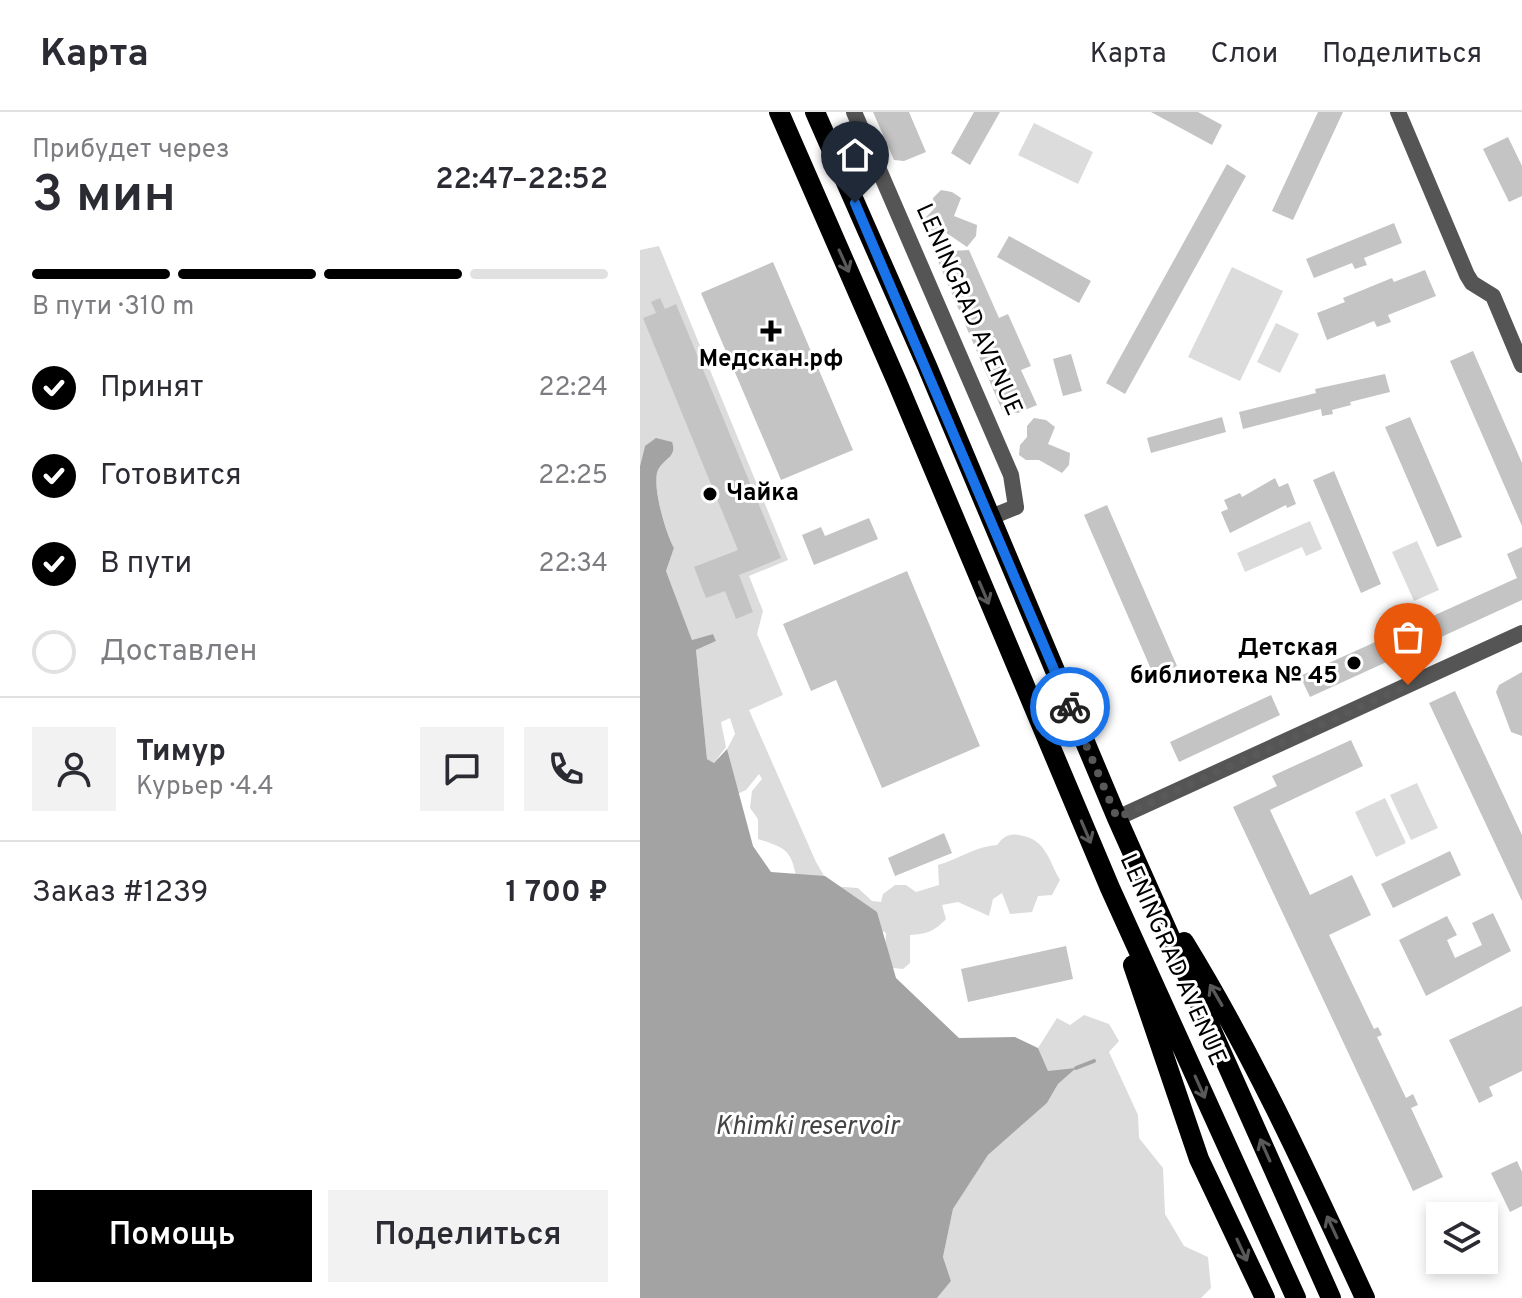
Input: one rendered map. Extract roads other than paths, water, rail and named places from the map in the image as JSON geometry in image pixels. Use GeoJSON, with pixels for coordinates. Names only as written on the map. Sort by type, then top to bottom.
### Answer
{"type":"FeatureCollection","features":[{"type":"Feature","properties":{"kind":"main road","name":"LENINGRAD AVENUE"},"geometry":{"type":"LineString","coordinates":[[779,112],[897,382],[1110,888],[1296,1298]]}},
{"type":"Feature","properties":{"kind":"main road"},"geometry":{"type":"LineString","coordinates":[[815,112],[1142,874],[1219,999],[1284,1123],[1365,1298]]}},
{"type":"Feature","properties":{"kind":"main road","name":"LENINGRAD AVENUE"},"geometry":{"type":"LineString","coordinates":[[1142,874],[1331,1298]]}},
{"type":"Feature","properties":{"kind":"main road"},"geometry":{"type":"LineString","coordinates":[[1110,888],[1138,984],[1199,1159],[1265,1298]]}},
{"type":"Feature","properties":{"kind":"street","name":"LENINGRAD AVENUE"},"geometry":{"type":"LineString","coordinates":[[854,112],[1011,475],[1016,507],[991,517]]}},
{"type":"Feature","properties":{"kind":"street"},"geometry":{"type":"LineString","coordinates":[[1398,112],[1467,275],[1472,283],[1493,296],[1522,365]]}},
{"type":"Feature","properties":{"kind":"street"},"geometry":{"type":"LineString","coordinates":[[1117,818],[1522,633]]}},
{"type":"Feature","properties":{"kind":"water","name":"Khimki reservoir"},"geometry":{"type":"Polygon","coordinates":[[[656,438],[672,442],[673,447],[671,455],[659,468],[656,480],[661,511],[674,548],[666,571],[692,640],[713,634],[716,641],[696,650],[707,759],[714,763],[727,749],[753,846],[771,872],[825,876],[877,912],[896,978],[959,1038],[1015,1037],[1038,1048],[1048,1071],[1076,1068],[1058,1084],[1047,1103],[988,1155],[953,1209],[943,1257],[951,1281],[937,1298],[640,1298],[640,466],[645,446],[656,438]]]}},
{"type":"Feature","properties":{"kind":"waterway"},"geometry":{"type":"LineString","coordinates":[[1076,1068],[1094,1061]]}},
{"type":"Feature","properties":{"kind":"place","name":"Медскан.рф"},"geometry":{"type":"Point","coordinates":[771,331]}},
{"type":"Feature","properties":{"kind":"place","name":"Чайка"},"geometry":{"type":"Point","coordinates":[710,494]}},
{"type":"Feature","properties":{"kind":"place","name":"Детская библиотека № 45"},"geometry":{"type":"Point","coordinates":[1354,663]}}]}
